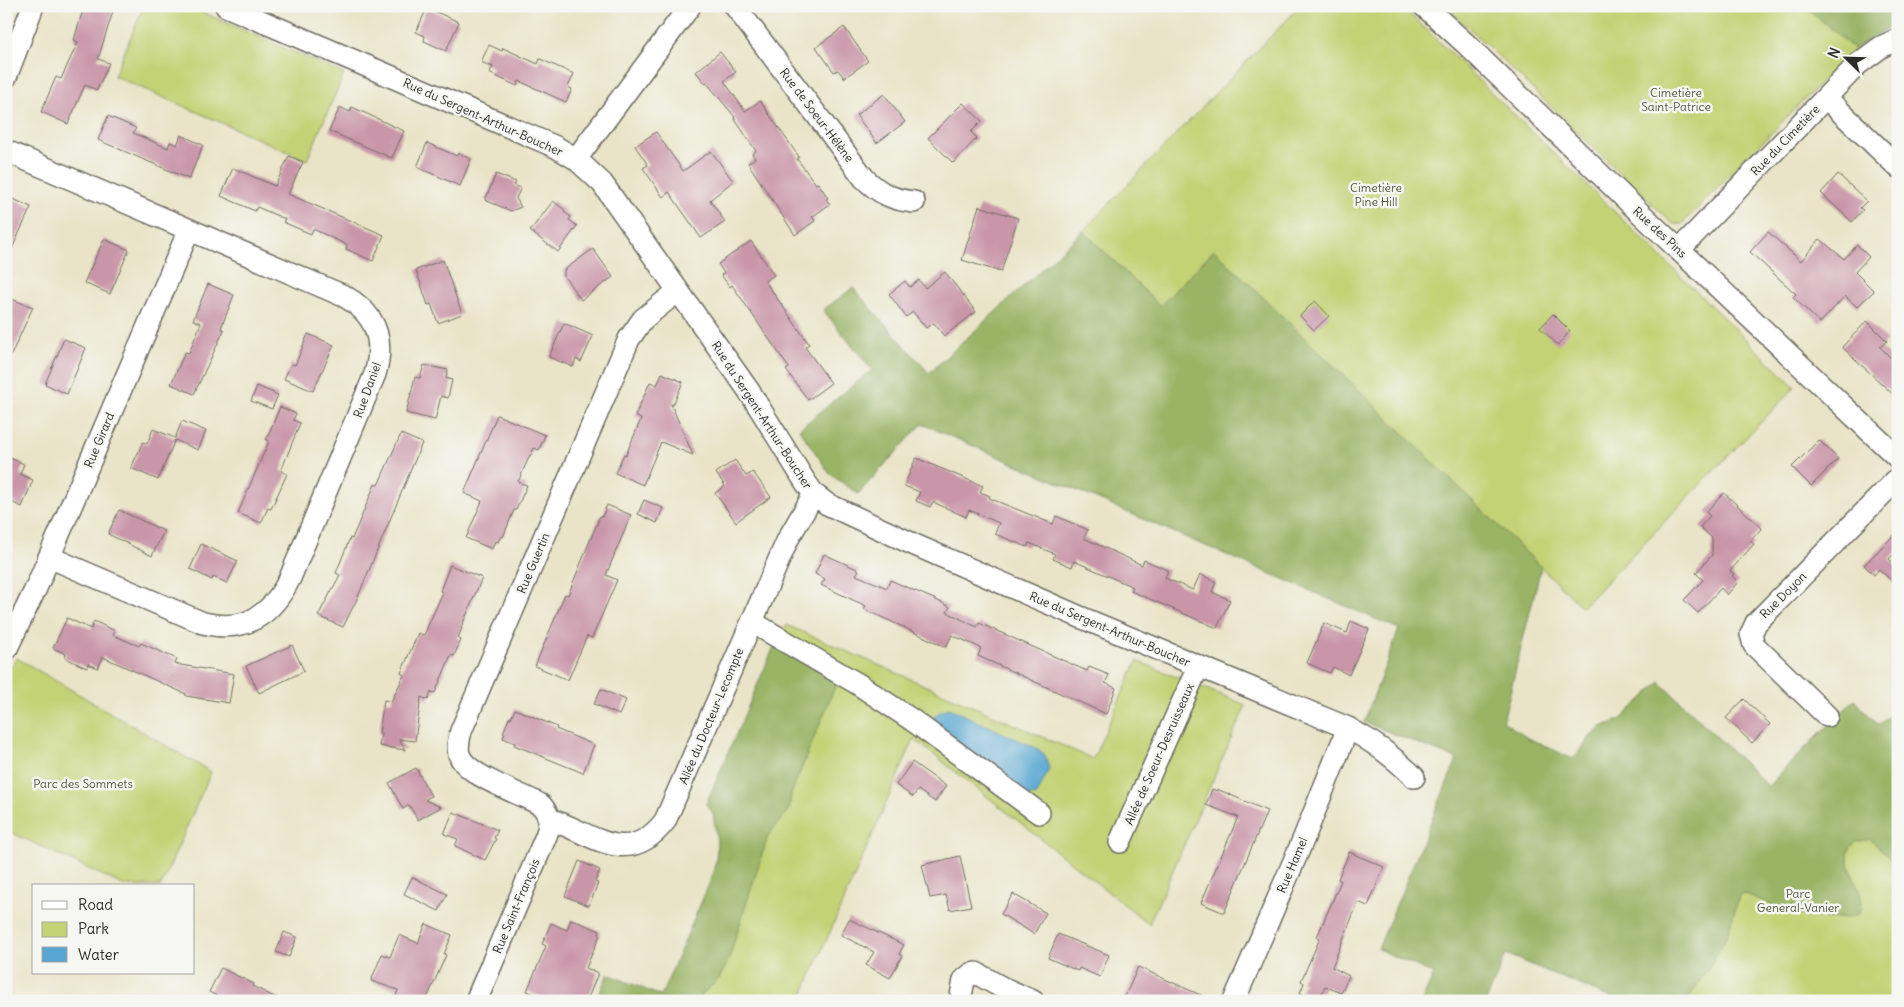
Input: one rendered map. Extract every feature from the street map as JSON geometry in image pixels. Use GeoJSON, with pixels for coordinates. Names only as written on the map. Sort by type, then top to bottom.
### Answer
{"type":"FeatureCollection","features":[{"type":"Feature","properties":{"kind":"street"},"geometry":{"type":"LineString","coordinates":[[6,77],[33,6]]}},
{"type":"Feature","properties":{"kind":"street","name":"Rue du Sergent-Arthur-Boucher"},"geometry":{"type":"LineString","coordinates":[[226,6],[556,147],[576,159],[602,183],[749,391],[777,440],[806,483],[814,494],[827,504],[907,541],[1198,667],[1348,728],[1372,740],[1393,756],[1414,777]]}},
{"type":"Feature","properties":{"kind":"street"},"geometry":{"type":"LineString","coordinates":[[576,159],[690,6]]}},
{"type":"Feature","properties":{"kind":"street","name":"Rue de Soeur-Hélène"},"geometry":{"type":"LineString","coordinates":[[735,6],[864,178],[877,190],[892,198],[914,202]]}},
{"type":"Feature","properties":{"kind":"street","name":"Rue des Pins"},"geometry":{"type":"LineString","coordinates":[[1424,6],[1465,43],[1898,458]]}},
{"type":"Feature","properties":{"kind":"street","name":"Rue du Cimetière"},"geometry":{"type":"LineString","coordinates":[[1679,250],[1858,64],[1898,39]]}},
{"type":"Feature","properties":{"kind":"street"},"geometry":{"type":"LineString","coordinates":[[1826,98],[1898,166]]}},
{"type":"Feature","properties":{"kind":"street","name":"Rue Daniel"},"geometry":{"type":"LineString","coordinates":[[6,151],[356,302],[373,322],[380,348],[375,374],[290,578],[276,602],[256,619],[236,625],[216,626],[203,623],[49,557]]}},
{"type":"Feature","properties":{"kind":"street","name":"Rue Girard"},"geometry":{"type":"LineString","coordinates":[[6,650],[49,557],[189,230]]}},
{"type":"Feature","properties":{"kind":"street","name":"Rue Guertin"},"geometry":{"type":"LineString","coordinates":[[548,815],[541,805],[534,800],[468,768],[459,755],[458,748],[461,731],[629,339],[643,319],[678,291]]}},
{"type":"Feature","properties":{"kind":"street","name":"Rue Doyon"},"geometry":{"type":"LineString","coordinates":[[1827,716],[1754,645],[1751,634],[1756,622],[1898,478]]}},
{"type":"Feature","properties":{"kind":"street","name":"Allée du Docteur-Lecompte"},"geometry":{"type":"LineString","coordinates":[[548,815],[612,846],[646,841],[657,832],[665,821],[788,539],[814,494]]}},
{"type":"Feature","properties":{"kind":"street"},"geometry":{"type":"LineString","coordinates":[[752,622],[858,684],[912,720],[1038,813]]}},
{"type":"Feature","properties":{"kind":"street","name":"Allée de Soeur-Desruisseaux"},"geometry":{"type":"LineString","coordinates":[[1120,842],[1198,667]]}},
{"type":"Feature","properties":{"kind":"street","name":"Rue Hamel"},"geometry":{"type":"LineString","coordinates":[[1234,1001],[1303,840],[1348,728]]}},
{"type":"Feature","properties":{"kind":"street","name":"Rue Saint-François"},"geometry":{"type":"LineString","coordinates":[[476,1001],[546,836],[549,828],[548,815]]}},
{"type":"Feature","properties":{"kind":"street"},"geometry":{"type":"LineString","coordinates":[[960,1001],[964,980],[971,974],[976,973],[1001,987],[1033,1001]]}},
{"type":"Feature","properties":{"kind":"green space"},"geometry":{"type":"Polygon","coordinates":[[[144,6],[188,6],[344,74],[307,160],[114,76],[144,6]]]}},
{"type":"Feature","properties":{"kind":"green space","name":"Cimetière Pine Hill"},"geometry":{"type":"Polygon","coordinates":[[[1300,6],[1402,6],[1795,387],[1582,607],[1214,251],[1160,307],[1083,231],[1300,6]]]}},
{"type":"Feature","properties":{"kind":"green space","name":"Cimetière Saint-Patrice"},"geometry":{"type":"Polygon","coordinates":[[[1446,6],[1898,6],[1898,22],[1854,49],[1682,224],[1673,224],[1446,6]]]}},
{"type":"Feature","properties":{"kind":"green space"},"geometry":{"type":"Polygon","coordinates":[[[1805,6],[1898,6],[1898,22],[1854,49],[1805,6]]]}},
{"type":"Feature","properties":{"kind":"green space"},"geometry":{"type":"Polygon","coordinates":[[[1083,231],[1160,306],[1214,250],[1541,567],[1503,721],[1526,737],[1573,759],[1591,736],[1603,726],[1620,720],[1660,682],[1768,786],[1854,700],[1879,725],[1898,707],[1898,865],[1870,839],[1856,842],[1849,850],[1848,858],[1862,904],[1860,913],[1830,919],[1815,917],[1785,910],[1743,893],[1739,896],[1723,944],[1687,1001],[1618,1001],[1506,954],[1486,1001],[1422,1001],[1434,974],[1378,949],[1457,759],[1364,722],[1399,629],[922,424],[858,494],[830,474],[799,429],[872,370],[823,310],[853,288],[929,373],[1083,231]]]}},
{"type":"Feature","properties":{"kind":"green space"},"geometry":{"type":"Polygon","coordinates":[[[787,625],[1093,759],[1137,661],[1246,705],[1149,924],[914,739],[800,1001],[698,1001],[703,993],[719,979],[768,835],[789,809],[791,794],[775,644],[787,625]]]}},
{"type":"Feature","properties":{"kind":"green space"},"geometry":{"type":"Polygon","coordinates":[[[775,644],[837,682],[791,794],[789,809],[768,836],[728,961],[719,979],[703,993],[698,1001],[596,1001],[608,974],[661,996],[709,884],[716,862],[717,842],[713,813],[706,804],[775,644]]]}},
{"type":"Feature","properties":{"kind":"green space","name":"Parc des Sommets"},"geometry":{"type":"Polygon","coordinates":[[[17,658],[211,772],[162,884],[121,884],[6,830],[6,672],[17,658]]]}},
{"type":"Feature","properties":{"kind":"green space","name":"Parc General-Vanier"},"geometry":{"type":"Polygon","coordinates":[[[1825,728],[1898,798],[1898,1001],[1701,1001],[1603,959],[1664,892],[1825,728]]]}},
{"type":"Feature","properties":{"kind":"water"},"geometry":{"type":"Polygon","coordinates":[[[949,708],[1038,749],[1045,755],[1049,769],[1037,795],[1026,797],[932,723],[938,713],[949,708]]]}},
{"type":"Feature","properties":{"kind":"building"},"geometry":{"type":"Polygon","coordinates":[[[84,6],[97,6],[113,11],[98,59],[109,63],[97,90],[85,85],[68,124],[41,112],[56,77],[61,79],[78,42],[74,40],[84,6]]]}},
{"type":"Feature","properties":{"kind":"building"},"geometry":{"type":"Polygon","coordinates":[[[427,8],[459,22],[446,51],[424,41],[425,36],[416,32],[427,8]]]}},
{"type":"Feature","properties":{"kind":"building"},"geometry":{"type":"Polygon","coordinates":[[[844,27],[868,61],[844,78],[838,70],[834,72],[816,47],[844,27]]]}},
{"type":"Feature","properties":{"kind":"building"},"geometry":{"type":"Polygon","coordinates":[[[489,45],[502,51],[503,48],[538,64],[540,59],[574,74],[568,87],[572,89],[566,102],[519,81],[517,86],[489,73],[493,67],[481,62],[489,45]]]}},
{"type":"Feature","properties":{"kind":"building"},"geometry":{"type":"Polygon","coordinates":[[[720,52],[736,72],[724,81],[745,111],[760,101],[799,157],[797,159],[816,184],[818,183],[828,198],[826,199],[830,204],[812,217],[815,221],[795,235],[748,163],[755,158],[752,154],[756,151],[735,117],[696,72],[720,52]]]}},
{"type":"Feature","properties":{"kind":"building"},"geometry":{"type":"Polygon","coordinates":[[[884,94],[905,122],[877,143],[856,115],[884,94]]]}},
{"type":"Feature","properties":{"kind":"building"},"geometry":{"type":"Polygon","coordinates":[[[963,103],[982,121],[971,132],[977,138],[953,163],[928,138],[963,103]]]}},
{"type":"Feature","properties":{"kind":"building"},"geometry":{"type":"Polygon","coordinates":[[[340,107],[350,112],[352,107],[404,131],[392,158],[329,131],[340,107]]]}},
{"type":"Feature","properties":{"kind":"building"},"geometry":{"type":"Polygon","coordinates":[[[108,116],[136,128],[133,133],[168,148],[170,142],[177,145],[181,135],[203,145],[189,179],[98,140],[108,116]]]}},
{"type":"Feature","properties":{"kind":"building"},"geometry":{"type":"Polygon","coordinates":[[[656,132],[683,171],[711,151],[733,181],[710,200],[725,222],[701,238],[669,192],[663,197],[643,168],[648,165],[635,146],[656,132]]]}},
{"type":"Feature","properties":{"kind":"building"},"geometry":{"type":"Polygon","coordinates":[[[427,143],[457,156],[458,153],[471,159],[460,186],[417,167],[427,143]]]}},
{"type":"Feature","properties":{"kind":"building"},"geometry":{"type":"Polygon","coordinates":[[[289,156],[303,162],[288,194],[384,235],[373,261],[346,249],[347,245],[313,229],[311,234],[283,222],[285,219],[257,207],[255,211],[221,196],[233,168],[275,186],[289,156]]]}},
{"type":"Feature","properties":{"kind":"building"},"geometry":{"type":"Polygon","coordinates":[[[496,174],[516,182],[514,185],[521,188],[516,198],[521,207],[511,211],[485,200],[496,174]]]}},
{"type":"Feature","properties":{"kind":"building"},"geometry":{"type":"Polygon","coordinates":[[[1838,174],[1867,201],[1860,208],[1863,210],[1852,222],[1821,193],[1838,174]]]}},
{"type":"Feature","properties":{"kind":"building"},"geometry":{"type":"Polygon","coordinates":[[[6,196],[31,207],[6,262],[6,196]]]}},
{"type":"Feature","properties":{"kind":"building"},"geometry":{"type":"Polygon","coordinates":[[[553,201],[565,210],[564,212],[571,217],[569,220],[577,226],[558,252],[530,231],[553,201]]]}},
{"type":"Feature","properties":{"kind":"building"},"geometry":{"type":"Polygon","coordinates":[[[979,206],[1018,218],[1001,272],[962,260],[979,206]]]}},
{"type":"Feature","properties":{"kind":"building"},"geometry":{"type":"Polygon","coordinates":[[[1768,232],[1801,261],[1820,239],[1844,259],[1857,245],[1869,257],[1855,272],[1874,291],[1857,307],[1845,296],[1820,323],[1793,297],[1796,294],[1750,252],[1768,232]]]}},
{"type":"Feature","properties":{"kind":"building"},"geometry":{"type":"Polygon","coordinates":[[[104,239],[129,250],[110,294],[84,283],[104,239]]]}},
{"type":"Feature","properties":{"kind":"building"},"geometry":{"type":"Polygon","coordinates":[[[751,241],[774,275],[765,281],[809,344],[805,347],[831,383],[808,400],[786,370],[789,368],[732,285],[730,287],[721,275],[724,273],[718,264],[751,241]]]}},
{"type":"Feature","properties":{"kind":"building"},"geometry":{"type":"Polygon","coordinates":[[[593,249],[613,277],[581,300],[564,276],[564,270],[593,249]]]}},
{"type":"Feature","properties":{"kind":"building"},"geometry":{"type":"Polygon","coordinates":[[[443,260],[462,314],[438,323],[431,304],[428,305],[416,270],[443,260]]]}},
{"type":"Feature","properties":{"kind":"building"},"geometry":{"type":"Polygon","coordinates":[[[945,272],[976,312],[944,336],[934,323],[926,328],[913,312],[906,317],[889,294],[905,281],[910,287],[919,280],[925,288],[945,272]]]}},
{"type":"Feature","properties":{"kind":"building"},"geometry":{"type":"Polygon","coordinates":[[[208,284],[234,295],[221,328],[224,330],[194,394],[171,384],[185,352],[189,353],[201,323],[193,320],[208,284]]]}},
{"type":"Feature","properties":{"kind":"building"},"geometry":{"type":"Polygon","coordinates":[[[6,297],[33,307],[6,366],[6,297]]]}},
{"type":"Feature","properties":{"kind":"building"},"geometry":{"type":"Polygon","coordinates":[[[1315,301],[1329,316],[1314,330],[1300,316],[1315,301]]]}},
{"type":"Feature","properties":{"kind":"building"},"geometry":{"type":"Polygon","coordinates":[[[1553,314],[1570,331],[1558,345],[1540,328],[1553,314]]]}},
{"type":"Feature","properties":{"kind":"building"},"geometry":{"type":"Polygon","coordinates":[[[1867,321],[1887,341],[1880,347],[1898,365],[1898,399],[1842,347],[1867,321]]]}},
{"type":"Feature","properties":{"kind":"building"},"geometry":{"type":"Polygon","coordinates":[[[564,323],[593,336],[581,362],[576,359],[573,367],[549,357],[564,323]]]}},
{"type":"Feature","properties":{"kind":"building"},"geometry":{"type":"Polygon","coordinates":[[[308,334],[334,345],[313,391],[284,379],[291,364],[295,365],[308,334]]]}},
{"type":"Feature","properties":{"kind":"building"},"geometry":{"type":"Polygon","coordinates":[[[64,339],[86,348],[67,394],[45,384],[64,339]]]}},
{"type":"Feature","properties":{"kind":"building"},"geometry":{"type":"Polygon","coordinates":[[[424,365],[448,370],[446,378],[452,380],[448,398],[441,396],[435,420],[406,413],[415,377],[420,378],[424,365]]]}},
{"type":"Feature","properties":{"kind":"building"},"geometry":{"type":"Polygon","coordinates":[[[662,373],[683,382],[673,405],[671,404],[693,455],[661,442],[643,485],[615,473],[624,454],[626,455],[641,419],[635,416],[650,382],[657,385],[662,373]]]}},
{"type":"Feature","properties":{"kind":"building"},"geometry":{"type":"Polygon","coordinates":[[[257,386],[278,395],[272,409],[251,401],[257,386]]]}},
{"type":"Feature","properties":{"kind":"building"},"geometry":{"type":"Polygon","coordinates":[[[280,407],[296,414],[293,420],[300,423],[281,471],[287,474],[271,509],[268,508],[261,523],[238,513],[269,441],[266,440],[280,407]]]}},
{"type":"Feature","properties":{"kind":"building"},"geometry":{"type":"Polygon","coordinates":[[[497,415],[545,435],[539,450],[534,448],[518,482],[527,485],[516,510],[514,510],[503,537],[501,536],[498,542],[495,541],[492,549],[466,538],[482,501],[464,493],[497,415]]]}},
{"type":"Feature","properties":{"kind":"building"},"geometry":{"type":"Polygon","coordinates":[[[182,421],[206,431],[198,450],[175,440],[158,480],[131,468],[143,442],[147,444],[153,429],[175,438],[182,421]]]}},
{"type":"Feature","properties":{"kind":"building"},"geometry":{"type":"Polygon","coordinates":[[[401,434],[422,443],[357,599],[343,627],[318,616],[340,575],[336,573],[350,538],[352,539],[375,484],[378,485],[401,434]]]}},
{"type":"Feature","properties":{"kind":"building"},"geometry":{"type":"Polygon","coordinates":[[[1819,440],[1838,459],[1811,486],[1792,467],[1819,440]]]}},
{"type":"Feature","properties":{"kind":"building"},"geometry":{"type":"Polygon","coordinates":[[[6,456],[24,464],[20,474],[33,480],[22,507],[9,501],[6,506],[6,456]]]}},
{"type":"Feature","properties":{"kind":"building"},"geometry":{"type":"Polygon","coordinates":[[[916,458],[983,486],[980,492],[990,496],[989,498],[1053,524],[1056,516],[1088,530],[1084,538],[1142,565],[1144,560],[1168,570],[1165,578],[1193,590],[1200,574],[1216,582],[1212,592],[1230,600],[1217,628],[1131,591],[1133,587],[1074,561],[1072,567],[1053,559],[1055,554],[1029,543],[1027,547],[995,534],[999,523],[969,510],[966,517],[933,502],[930,507],[916,501],[920,492],[904,486],[916,458]]]}},
{"type":"Feature","properties":{"kind":"building"},"geometry":{"type":"Polygon","coordinates":[[[735,460],[746,476],[753,472],[771,497],[736,522],[715,493],[725,486],[716,473],[735,460]]]}},
{"type":"Feature","properties":{"kind":"building"},"geometry":{"type":"Polygon","coordinates":[[[1724,493],[1762,528],[1750,541],[1754,544],[1730,571],[1738,582],[1727,595],[1721,588],[1698,613],[1684,600],[1703,580],[1696,573],[1712,555],[1712,538],[1700,527],[1710,516],[1706,512],[1724,493]]]}},
{"type":"Feature","properties":{"kind":"building"},"geometry":{"type":"Polygon","coordinates":[[[644,500],[663,508],[657,523],[638,514],[644,500]]]}},
{"type":"Feature","properties":{"kind":"building"},"geometry":{"type":"Polygon","coordinates":[[[607,505],[631,515],[606,575],[617,580],[592,638],[587,636],[568,680],[535,666],[565,594],[568,595],[600,516],[602,517],[607,505]]]}},
{"type":"Feature","properties":{"kind":"building"},"geometry":{"type":"Polygon","coordinates":[[[119,510],[164,531],[152,556],[108,534],[119,510]]]}},
{"type":"Feature","properties":{"kind":"building"},"geometry":{"type":"Polygon","coordinates":[[[1896,533],[1898,534],[1898,550],[1889,559],[1898,568],[1898,587],[1879,569],[1874,575],[1864,565],[1896,533]]]}},
{"type":"Feature","properties":{"kind":"building"},"geometry":{"type":"Polygon","coordinates":[[[201,544],[238,561],[227,583],[213,577],[212,580],[190,569],[201,544]]]}},
{"type":"Feature","properties":{"kind":"building"},"geometry":{"type":"Polygon","coordinates":[[[824,554],[859,570],[856,575],[887,588],[890,580],[934,599],[950,607],[947,612],[977,627],[979,623],[1087,671],[1089,667],[1109,675],[1105,683],[1116,688],[1106,714],[978,656],[981,648],[952,635],[946,647],[864,609],[866,606],[821,585],[825,579],[815,574],[824,554]]]}},
{"type":"Feature","properties":{"kind":"building"},"geometry":{"type":"Polygon","coordinates":[[[450,565],[482,578],[461,628],[458,638],[461,640],[454,656],[451,655],[435,693],[431,692],[428,700],[421,697],[415,741],[399,739],[405,750],[379,746],[384,700],[391,702],[404,675],[401,673],[418,633],[424,635],[443,592],[440,591],[450,565]]]}},
{"type":"Feature","properties":{"kind":"building"},"geometry":{"type":"Polygon","coordinates":[[[67,618],[91,629],[94,621],[115,631],[113,635],[139,646],[141,643],[177,659],[175,664],[234,674],[229,703],[186,696],[186,694],[103,657],[98,668],[88,664],[87,668],[65,658],[66,654],[53,648],[67,618]]]}},
{"type":"Feature","properties":{"kind":"building"},"geometry":{"type":"Polygon","coordinates":[[[1351,621],[1369,629],[1349,675],[1333,667],[1330,673],[1307,663],[1324,623],[1347,633],[1351,621]]]}},
{"type":"Feature","properties":{"kind":"building"},"geometry":{"type":"Polygon","coordinates":[[[292,645],[304,671],[259,693],[246,666],[292,645]]]}},
{"type":"Feature","properties":{"kind":"building"},"geometry":{"type":"Polygon","coordinates":[[[601,689],[626,700],[619,715],[594,704],[601,689]]]}},
{"type":"Feature","properties":{"kind":"building"},"geometry":{"type":"Polygon","coordinates":[[[1744,699],[1770,724],[1752,743],[1726,718],[1744,699]]]}},
{"type":"Feature","properties":{"kind":"building"},"geometry":{"type":"Polygon","coordinates":[[[515,709],[594,745],[583,773],[514,745],[515,743],[503,738],[509,718],[511,718],[515,709]]]}},
{"type":"Feature","properties":{"kind":"building"},"geometry":{"type":"Polygon","coordinates":[[[912,762],[946,786],[935,802],[918,790],[913,797],[896,785],[912,762]]]}},
{"type":"Feature","properties":{"kind":"building"},"geometry":{"type":"Polygon","coordinates":[[[416,768],[431,796],[425,800],[441,807],[418,820],[409,805],[403,809],[389,783],[416,768]]]}},
{"type":"Feature","properties":{"kind":"building"},"geometry":{"type":"Polygon","coordinates":[[[1212,789],[1217,791],[1217,789],[1267,811],[1224,913],[1201,903],[1238,817],[1206,805],[1212,789]]]}},
{"type":"Feature","properties":{"kind":"building"},"geometry":{"type":"Polygon","coordinates":[[[453,812],[498,830],[494,838],[496,839],[485,860],[455,846],[458,839],[444,834],[453,812]]]}},
{"type":"Feature","properties":{"kind":"building"},"geometry":{"type":"Polygon","coordinates":[[[1349,852],[1384,867],[1368,906],[1358,902],[1332,967],[1349,976],[1341,993],[1325,986],[1319,1001],[1316,1001],[1300,993],[1304,983],[1301,981],[1320,938],[1317,937],[1341,881],[1338,879],[1349,852]]]}},
{"type":"Feature","properties":{"kind":"building"},"geometry":{"type":"Polygon","coordinates":[[[960,856],[971,906],[950,910],[946,895],[930,898],[922,865],[960,856]]]}},
{"type":"Feature","properties":{"kind":"building"},"geometry":{"type":"Polygon","coordinates":[[[579,861],[600,870],[595,882],[598,883],[589,906],[565,896],[579,861]]]}},
{"type":"Feature","properties":{"kind":"building"},"geometry":{"type":"Polygon","coordinates":[[[412,877],[447,894],[439,911],[404,894],[412,877]]]}},
{"type":"Feature","properties":{"kind":"building"},"geometry":{"type":"Polygon","coordinates":[[[1013,894],[1046,913],[1034,934],[1001,914],[1013,894]]]}},
{"type":"Feature","properties":{"kind":"building"},"geometry":{"type":"Polygon","coordinates":[[[571,919],[600,931],[586,968],[598,973],[587,1001],[551,1001],[527,991],[546,946],[542,944],[551,923],[567,930],[571,919]]]}},
{"type":"Feature","properties":{"kind":"building"},"geometry":{"type":"Polygon","coordinates":[[[849,919],[904,945],[899,954],[902,956],[890,978],[866,965],[874,952],[841,935],[849,919]]]}},
{"type":"Feature","properties":{"kind":"building"},"geometry":{"type":"Polygon","coordinates":[[[426,924],[452,935],[444,954],[446,955],[426,1001],[394,1001],[398,990],[371,981],[382,954],[390,957],[399,935],[418,943],[426,924]]]}},
{"type":"Feature","properties":{"kind":"building"},"geometry":{"type":"Polygon","coordinates":[[[284,932],[297,937],[289,957],[276,952],[284,932]]]}},
{"type":"Feature","properties":{"kind":"building"},"geometry":{"type":"Polygon","coordinates":[[[1058,934],[1109,955],[1100,977],[1079,968],[1078,971],[1048,958],[1058,934]]]}},
{"type":"Feature","properties":{"kind":"building"},"geometry":{"type":"Polygon","coordinates":[[[1138,967],[1214,1001],[1123,1001],[1138,967]]]}},
{"type":"Feature","properties":{"kind":"building"},"geometry":{"type":"Polygon","coordinates":[[[221,968],[283,1001],[217,1001],[219,997],[209,992],[221,968]]]}}]}
